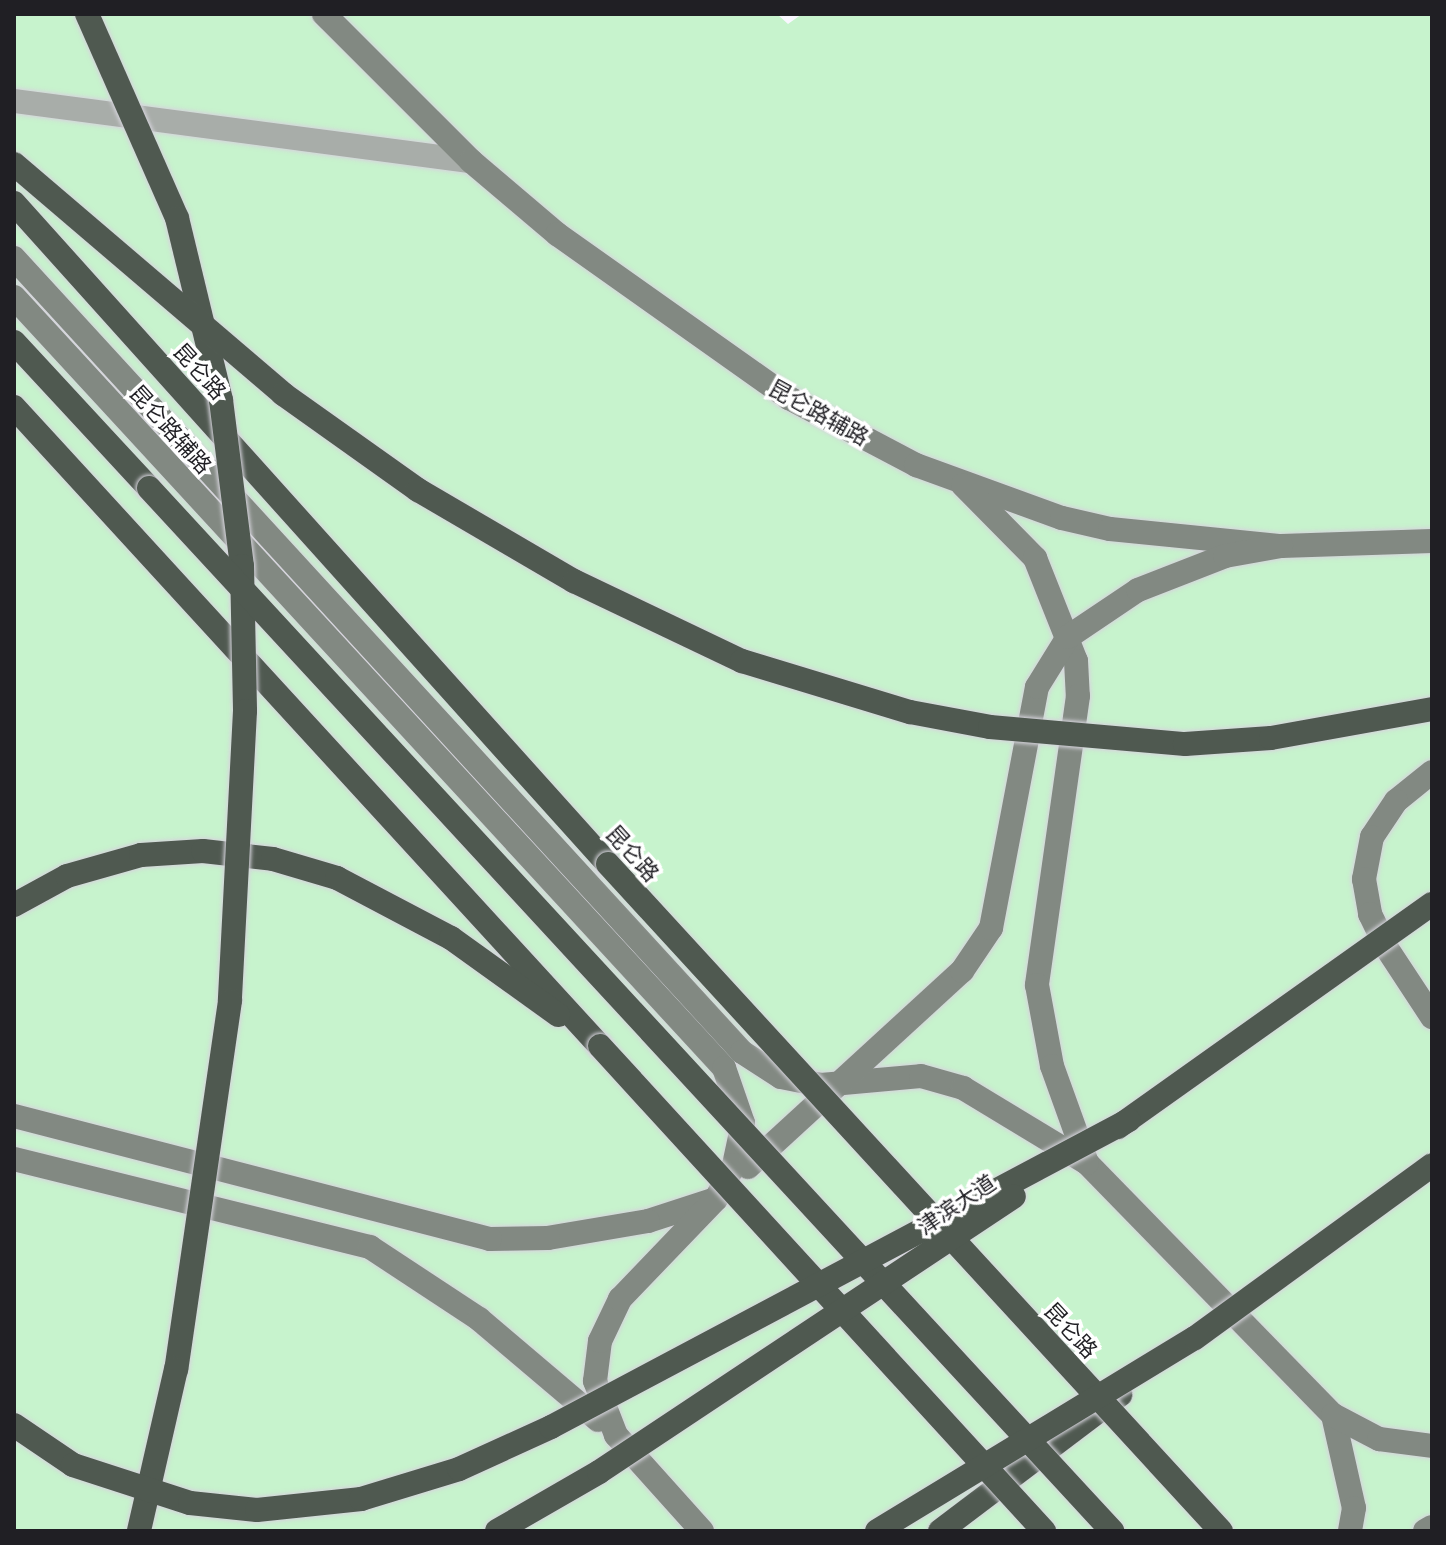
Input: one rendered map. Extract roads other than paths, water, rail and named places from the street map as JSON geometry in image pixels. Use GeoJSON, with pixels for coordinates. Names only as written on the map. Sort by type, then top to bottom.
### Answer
{"type":"FeatureCollection","features":[{"type":"Feature","properties":{"kind":"highway"},"geometry":{"type":"LineString","coordinates":[[87,14],[177,218],[221,400],[242,566],[245,711],[230,1001],[176,1369],[139,1531]]}},
{"type":"Feature","properties":{"kind":"highway"},"geometry":{"type":"LineString","coordinates":[[14,164],[283,394],[418,490],[574,581],[742,661],[910,712],[990,727],[1185,744],[1271,738],[1432,709]]}},
{"type":"Feature","properties":{"kind":"highway","name":"昆仑路"},"geometry":{"type":"LineString","coordinates":[[14,203],[608,864],[1221,1531]]}},
{"type":"Feature","properties":{"kind":"highway"},"geometry":{"type":"LineString","coordinates":[[14,342],[1112,1531]]}},
{"type":"Feature","properties":{"kind":"highway"},"geometry":{"type":"LineString","coordinates":[[14,407],[1037,1526]]}},
{"type":"Feature","properties":{"kind":"highway"},"geometry":{"type":"LineString","coordinates":[[14,905],[67,876],[141,855],[203,851],[273,859],[337,878],[451,938],[600,1046]]}},
{"type":"Feature","properties":{"kind":"highway","name":"津滨大道"},"geometry":{"type":"LineString","coordinates":[[497,1531],[599,1472],[1129,1120],[1432,904]]}},
{"type":"Feature","properties":{"kind":"highway"},"geometry":{"type":"LineString","coordinates":[[14,1425],[73,1465],[190,1503],[257,1510],[361,1499],[459,1469],[551,1427],[1129,1120]]}},
{"type":"Feature","properties":{"kind":"highway"},"geometry":{"type":"LineString","coordinates":[[940,1531],[1195,1338],[1432,1165]]}},
{"type":"Feature","properties":{"kind":"highway"},"geometry":{"type":"LineString","coordinates":[[877,1531],[1195,1338]]}},
{"type":"Feature","properties":{"kind":"street","name":"昆仑路辅路"},"geometry":{"type":"LineString","coordinates":[[324,14],[471,161],[659,310],[789,398],[916,465],[1110,529],[1281,546],[1432,541]]}},
{"type":"Feature","properties":{"kind":"street"},"geometry":{"type":"LineString","coordinates":[[14,101],[471,161]]}},
{"type":"Feature","properties":{"kind":"street","name":"昆仑路辅路"},"geometry":{"type":"LineString","coordinates":[[14,258],[742,1052],[781,1077],[842,1085],[921,1076],[963,1088],[1087,1163]]}},
{"type":"Feature","properties":{"kind":"street"},"geometry":{"type":"LineString","coordinates":[[14,297],[724,1068],[743,1123],[734,1165],[716,1199],[648,1221],[548,1238],[490,1239],[14,1116]]}},
{"type":"Feature","properties":{"kind":"street"},"geometry":{"type":"LineString","coordinates":[[958,480],[1035,558],[1068,637],[1078,696],[1037,985],[1052,1066],[1087,1163],[1333,1415],[1379,1439],[1432,1446]]}},
{"type":"Feature","properties":{"kind":"street"},"geometry":{"type":"LineString","coordinates":[[616,1435],[595,1381],[608,1321],[620,1299],[716,1199],[962,971],[991,928],[1037,687],[1068,637],[1138,590],[1225,556],[1281,546]]}},
{"type":"Feature","properties":{"kind":"street"},"geometry":{"type":"LineString","coordinates":[[1432,772],[1396,801],[1372,837],[1364,879],[1370,914],[1386,947],[1432,1017]]}},
{"type":"Feature","properties":{"kind":"street"},"geometry":{"type":"LineString","coordinates":[[14,1159],[370,1247],[479,1319],[616,1435],[702,1531]]}},
{"type":"Feature","properties":{"kind":"street"},"geometry":{"type":"LineString","coordinates":[[1333,1415],[1347,1463],[1354,1508],[1350,1531]]}},
{"type":"Feature","properties":{"kind":"street"},"geometry":{"type":"LineString","coordinates":[[1425,1531],[1432,1527]]}}]}
